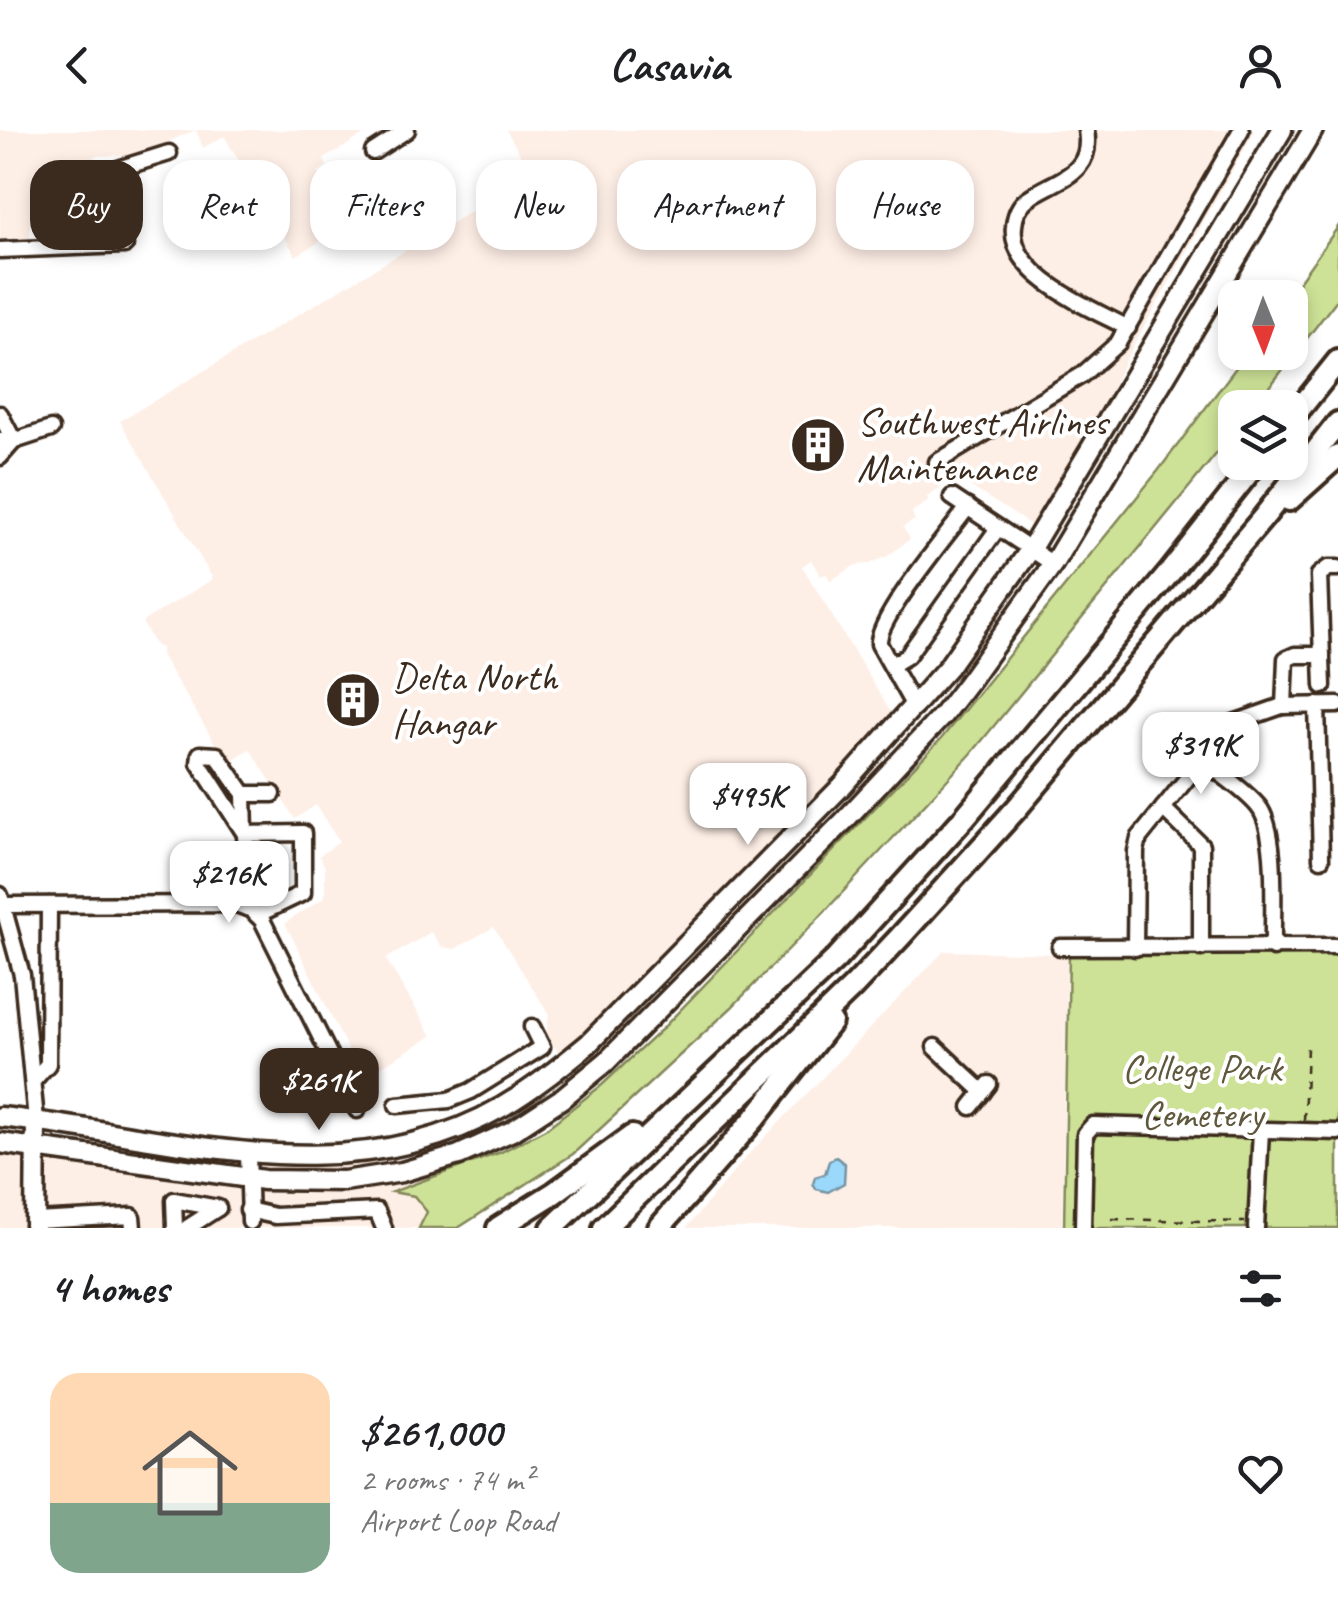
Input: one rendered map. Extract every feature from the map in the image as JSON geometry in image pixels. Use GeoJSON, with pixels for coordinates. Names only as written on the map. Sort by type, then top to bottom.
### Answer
{"type":"FeatureCollection","features":[{"type":"Feature","properties":{"kind":"highway"},"geometry":{"type":"LineString","coordinates":[[1308,398],[1338,361]]}},
{"type":"Feature","properties":{"kind":"highway"},"geometry":{"type":"LineString","coordinates":[[604,1228],[853,987],[1017,808],[1338,423]]}},
{"type":"Feature","properties":{"kind":"highway"},"geometry":{"type":"LineString","coordinates":[[1262,518],[1289,500],[1338,456]]}},
{"type":"Feature","properties":{"kind":"highway"},"geometry":{"type":"LineString","coordinates":[[552,1228],[836,959],[964,818],[1243,480]]}},
{"type":"Feature","properties":{"kind":"highway"},"geometry":{"type":"LineString","coordinates":[[498,1228],[618,1148],[671,1104],[797,978],[836,959]]}},
{"type":"Feature","properties":{"kind":"highway"},"geometry":{"type":"LineString","coordinates":[[659,1228],[792,1074],[853,987]]}},
{"type":"Feature","properties":{"kind":"main road"},"geometry":{"type":"LineString","coordinates":[[0,1117],[248,1153],[340,1156],[395,1148],[448,1132],[546,1079],[629,1002],[915,708],[1030,550],[1282,130]]}},
{"type":"Feature","properties":{"kind":"main road"},"geometry":{"type":"LineString","coordinates":[[0,1144],[248,1178],[344,1181],[402,1172],[458,1155],[512,1131],[561,1100],[620,1048],[943,715],[1053,564],[1313,130]]}},
{"type":"Feature","properties":{"kind":"main road"},"geometry":{"type":"LineString","coordinates":[[35,1225],[36,1120]]}},
{"type":"Feature","properties":{"kind":"street"},"geometry":{"type":"LineString","coordinates":[[372,152],[408,130]]}},
{"type":"Feature","properties":{"kind":"street"},"geometry":{"type":"LineString","coordinates":[[1086,130],[1088,148],[1080,165],[1028,199],[1016,212],[1015,242],[1021,256],[1044,280],[1128,328]]}},
{"type":"Feature","properties":{"kind":"street"},"geometry":{"type":"LineString","coordinates":[[937,462],[1082,375],[1105,356],[1128,328],[1240,130]]}},
{"type":"Feature","properties":{"kind":"street"},"geometry":{"type":"LineString","coordinates":[[143,161],[168,153]]}},
{"type":"Feature","properties":{"kind":"street"},"geometry":{"type":"LineString","coordinates":[[0,250],[30,249]]}},
{"type":"Feature","properties":{"kind":"street"},"geometry":{"type":"LineString","coordinates":[[0,414],[7,441],[0,458]]}},
{"type":"Feature","properties":{"kind":"street"},"geometry":{"type":"LineString","coordinates":[[7,441],[51,428]]}},
{"type":"Feature","properties":{"kind":"street"},"geometry":{"type":"LineString","coordinates":[[952,496],[1053,564]]}},
{"type":"Feature","properties":{"kind":"street"},"geometry":{"type":"LineString","coordinates":[[915,708],[880,644],[882,626],[968,508]]}},
{"type":"Feature","properties":{"kind":"street"},"geometry":{"type":"LineString","coordinates":[[892,665],[908,656],[998,528]]}},
{"type":"Feature","properties":{"kind":"street"},"geometry":{"type":"LineString","coordinates":[[1323,686],[1320,575],[1328,568],[1338,568]]}},
{"type":"Feature","properties":{"kind":"street"},"geometry":{"type":"LineString","coordinates":[[1284,706],[1286,659],[1322,655]]}},
{"type":"Feature","properties":{"kind":"street"},"geometry":{"type":"LineString","coordinates":[[1317,705],[1320,859]]}},
{"type":"Feature","properties":{"kind":"street"},"geometry":{"type":"LineString","coordinates":[[1135,948],[1139,838],[1231,724],[1284,706],[1338,705]]}},
{"type":"Feature","properties":{"kind":"street"},"geometry":{"type":"LineString","coordinates":[[246,834],[199,763],[200,754],[217,754],[244,794],[252,911],[357,1110]]}},
{"type":"Feature","properties":{"kind":"street"},"geometry":{"type":"LineString","coordinates":[[1204,760],[1259,807],[1265,818],[1270,845],[1273,948]]}},
{"type":"Feature","properties":{"kind":"street"},"geometry":{"type":"LineString","coordinates":[[244,794],[273,794]]}},
{"type":"Feature","properties":{"kind":"street"},"geometry":{"type":"LineString","coordinates":[[1163,808],[1201,845],[1201,948]]}},
{"type":"Feature","properties":{"kind":"street"},"geometry":{"type":"LineString","coordinates":[[36,1120],[22,975],[3,910],[49,905],[236,904],[252,911],[303,894],[303,833],[246,834]]}},
{"type":"Feature","properties":{"kind":"street"},"geometry":{"type":"LineString","coordinates":[[33,1081],[48,1064],[49,905]]}},
{"type":"Feature","properties":{"kind":"street"},"geometry":{"type":"LineString","coordinates":[[1060,947],[1338,946]]}},
{"type":"Feature","properties":{"kind":"street"},"geometry":{"type":"LineString","coordinates":[[397,1105],[449,1100],[471,1091],[542,1047],[532,1026]]}},
{"type":"Feature","properties":{"kind":"street"},"geometry":{"type":"LineString","coordinates":[[934,1048],[986,1088],[971,1107]]}},
{"type":"Feature","properties":{"kind":"street"},"geometry":{"type":"LineString","coordinates":[[1083,1228],[1085,1134],[1093,1125],[1338,1132]]}},
{"type":"Feature","properties":{"kind":"street"},"geometry":{"type":"LineString","coordinates":[[1257,1225],[1261,1130]]}},
{"type":"Feature","properties":{"kind":"street"},"geometry":{"type":"LineString","coordinates":[[248,1153],[247,1220],[378,1211],[384,1228]]}},
{"type":"Feature","properties":{"kind":"street"},"geometry":{"type":"LineString","coordinates":[[175,1228],[174,1200],[218,1208],[186,1228]]}},
{"type":"Feature","properties":{"kind":"street"},"geometry":{"type":"LineString","coordinates":[[35,1225],[132,1216],[133,1228]]}},
{"type":"Feature","properties":{"kind":"path"},"geometry":{"type":"LineString","coordinates":[[1304,1131],[1307,1048]]}},
{"type":"Feature","properties":{"kind":"path"},"geometry":{"type":"LineString","coordinates":[[1112,1220],[1257,1225]]}},
{"type":"Feature","properties":{"kind":"shaded area"},"geometry":{"type":"Polygon","coordinates":[[[0,130],[196,130],[136,155],[94,156],[94,160],[30,160],[30,239],[0,239],[0,130]]]}},
{"type":"Feature","properties":{"kind":"shaded area"},"geometry":{"type":"Polygon","coordinates":[[[196,130],[372,130],[324,160],[310,160],[310,247],[296,256],[290,246],[290,160],[238,160],[224,136],[203,148],[196,130]]]}},
{"type":"Feature","properties":{"kind":"shaded area"},"geometry":{"type":"Polygon","coordinates":[[[506,130],[1255,130],[1100,412],[1031,525],[957,478],[912,512],[915,520],[903,527],[910,539],[888,556],[856,565],[830,581],[827,574],[821,576],[811,560],[802,566],[893,716],[845,769],[561,1056],[546,1034],[549,1014],[494,927],[455,949],[442,947],[431,932],[386,959],[432,1036],[362,1078],[285,923],[325,897],[325,867],[319,856],[339,842],[316,805],[295,819],[250,749],[227,763],[142,622],[213,579],[120,421],[406,250],[456,250],[456,220],[476,208],[476,250],[597,250],[597,160],[523,160],[506,130]]]}},
{"type":"Feature","properties":{"kind":"shaded area"},"geometry":{"type":"Polygon","coordinates":[[[944,951],[1067,954],[1062,1228],[686,1228],[748,1155],[944,951]]]}},
{"type":"Feature","properties":{"kind":"shaded area"},"geometry":{"type":"Polygon","coordinates":[[[0,1141],[136,1155],[361,1151],[500,1186],[444,1228],[0,1228],[0,1141]]]}},
{"type":"Feature","properties":{"kind":"green space"},"geometry":{"type":"Polygon","coordinates":[[[1338,227],[1338,298],[1308,337],[1308,280],[1300,280],[1338,227]]]}},
{"type":"Feature","properties":{"kind":"green space"},"geometry":{"type":"Polygon","coordinates":[[[1234,370],[1283,370],[1267,390],[1219,390],[1234,370]]]}},
{"type":"Feature","properties":{"kind":"green space"},"geometry":{"type":"Polygon","coordinates":[[[1218,391],[1218,452],[971,754],[815,922],[731,1008],[573,1154],[458,1228],[419,1228],[427,1212],[414,1196],[392,1192],[501,1152],[547,1128],[602,1085],[661,1030],[941,739],[1218,391]]]}},
{"type":"Feature","properties":{"kind":"green space","name":"College Park Cemetery"},"geometry":{"type":"Polygon","coordinates":[[[1338,952],[1338,1228],[1064,1228],[1069,954],[1338,952]]]}},
{"type":"Feature","properties":{"kind":"water"},"geometry":{"type":"Polygon","coordinates":[[[836,1157],[845,1164],[844,1183],[828,1192],[816,1189],[815,1177],[825,1174],[829,1161],[836,1157]]]}},
{"type":"Feature","properties":{"kind":"place","name":"Southwest Airlines Maintenance"},"geometry":{"type":"Point","coordinates":[818,445]}},
{"type":"Feature","properties":{"kind":"place","name":"Delta North Hangar"},"geometry":{"type":"Point","coordinates":[353,700]}}]}
